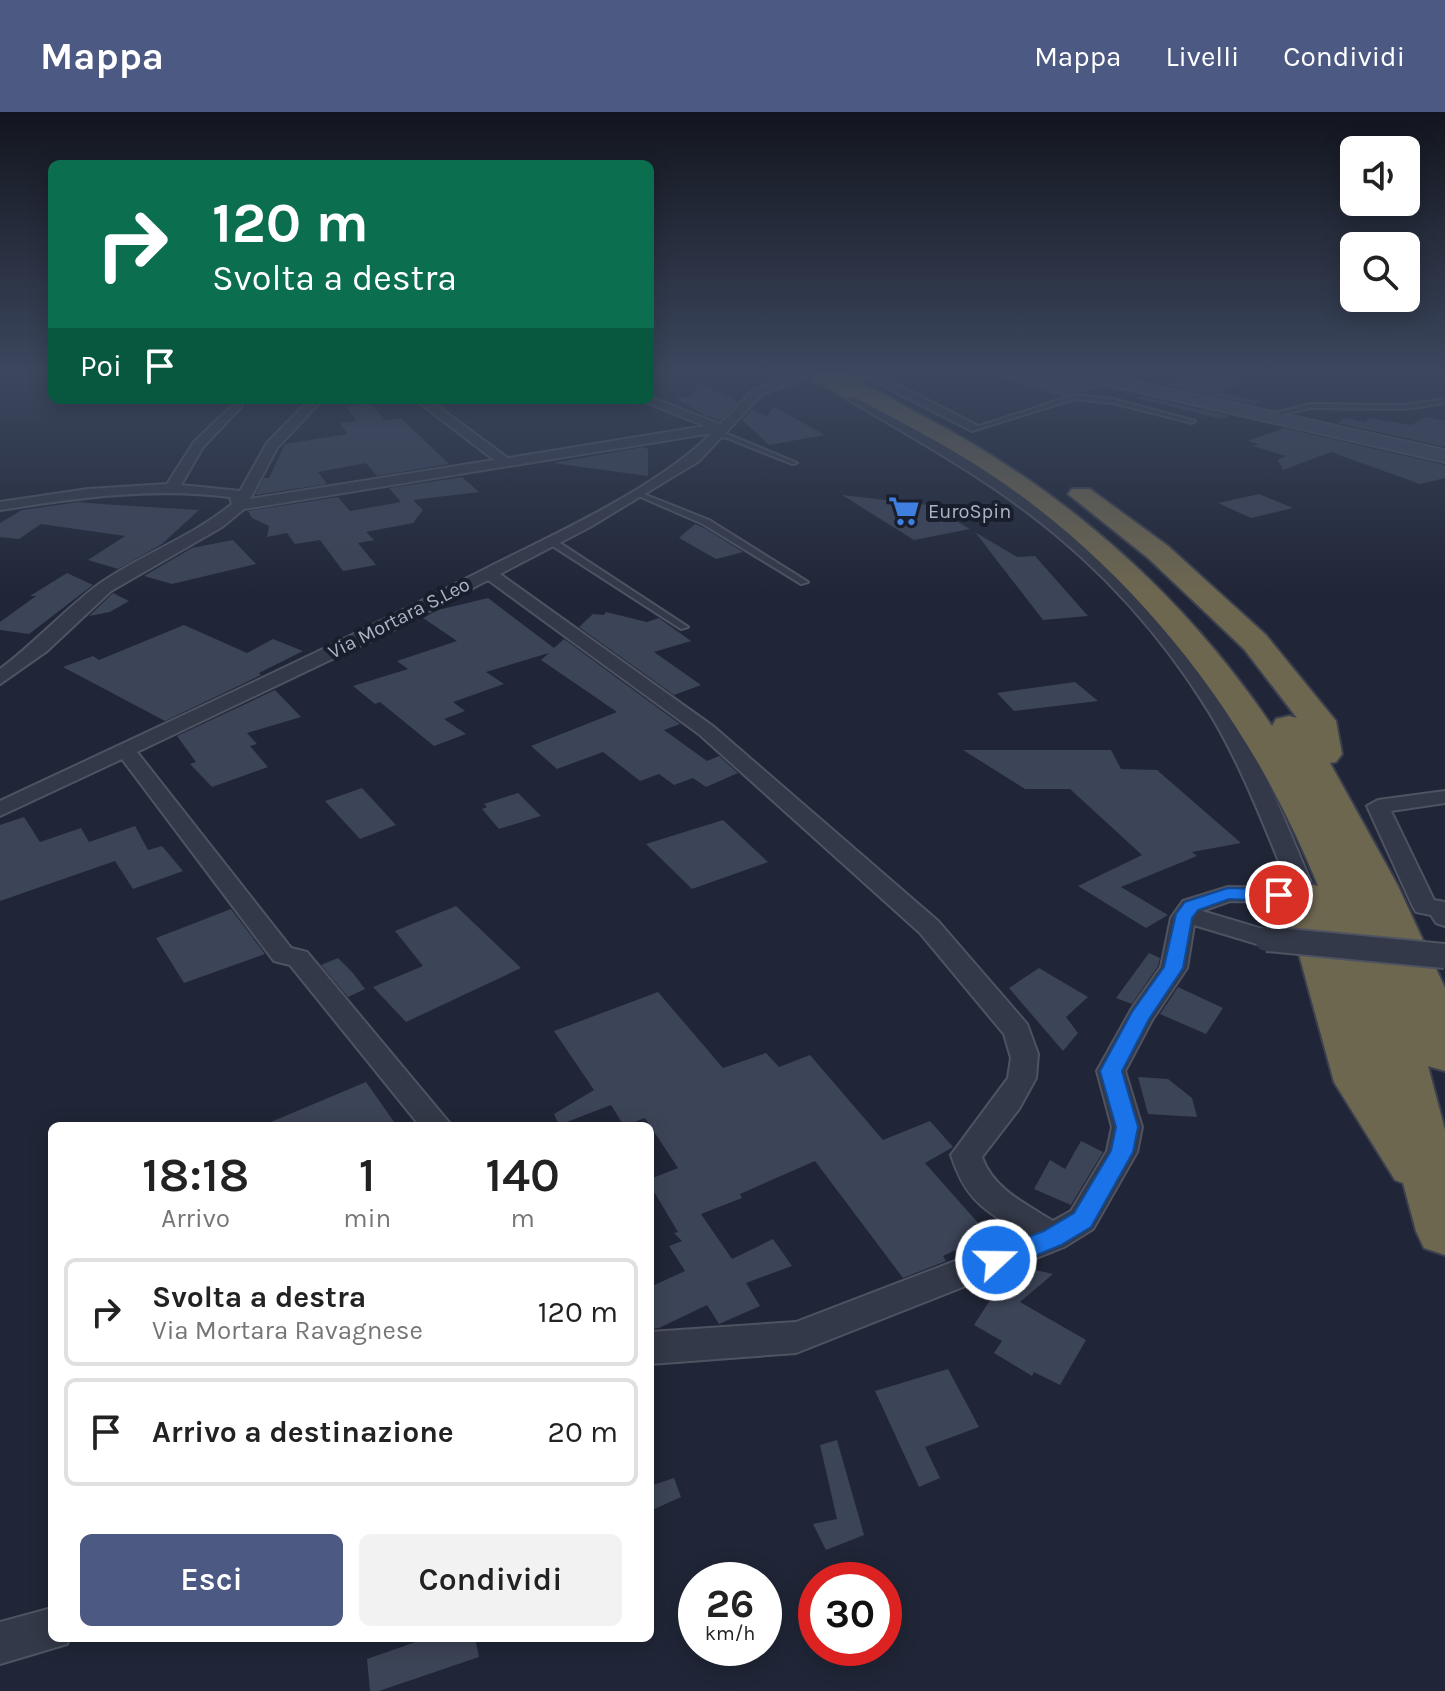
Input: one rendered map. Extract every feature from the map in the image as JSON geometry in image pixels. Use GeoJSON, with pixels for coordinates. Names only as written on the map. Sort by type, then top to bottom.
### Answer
{"type":"FeatureCollection","features":[{"type":"Feature","properties":{"kind":"highway"},"geometry":{"type":"LineString","coordinates":[[945,447],[1000,470]]}},
{"type":"Feature","properties":{"kind":"highway"},"geometry":{"type":"LineString","coordinates":[[959,447],[1000,470],[1084,532],[1143,585],[1226,684],[1256,728],[1337,879],[1387,1013],[1439,1212]]}},
{"type":"Feature","properties":{"kind":"highway"},"geometry":{"type":"LineString","coordinates":[[982,447],[1054,491],[1137,555],[1167,583],[1250,674],[1290,728],[1377,880],[1417,971],[1445,1053]]}},
{"type":"Feature","properties":{"kind":"highway"},"geometry":{"type":"LineString","coordinates":[[1005,447],[1106,511],[1158,552],[1255,642],[1318,721],[1324,758],[1324,784]]}},
{"type":"Feature","properties":{"kind":"highway"},"geometry":{"type":"LineString","coordinates":[[1305,896],[1360,1082],[1439,1212]]}},
{"type":"Feature","properties":{"kind":"street"},"geometry":{"type":"LineString","coordinates":[[172,488],[197,447]]}},
{"type":"Feature","properties":{"kind":"street"},"geometry":{"type":"LineString","coordinates":[[0,678],[41,647],[105,588],[217,524],[240,505],[271,447]]}},
{"type":"Feature","properties":{"kind":"street"},"geometry":{"type":"LineString","coordinates":[[485,447],[504,461]]}},
{"type":"Feature","properties":{"kind":"street"},"geometry":{"type":"LineString","coordinates":[[240,505],[600,447]]}},
{"type":"Feature","properties":{"kind":"street","name":"Via Mortara S.Leo"},"geometry":{"type":"LineString","coordinates":[[0,809],[387,626],[636,493],[694,458],[703,447]]}},
{"type":"Feature","properties":{"kind":"street"},"geometry":{"type":"LineString","coordinates":[[654,1346],[796,1337],[1053,1238],[1082,1220],[1122,1152],[1127,1127],[1111,1071],[1140,1017],[1174,968],[1186,914],[1192,906],[1228,894],[1305,896],[1250,767],[1218,711],[1163,633],[1064,534],[936,447]]}},
{"type":"Feature","properties":{"kind":"street"},"geometry":{"type":"LineString","coordinates":[[1404,447],[1445,456]]}},
{"type":"Feature","properties":{"kind":"street"},"geometry":{"type":"LineString","coordinates":[[0,506],[137,488],[198,488],[235,494],[240,505]]}},
{"type":"Feature","properties":{"kind":"street"},"geometry":{"type":"LineString","coordinates":[[489,573],[707,731],[929,927],[1017,1031],[1024,1050],[1025,1069],[1016,1091],[966,1155],[974,1179],[992,1198],[1053,1238]]}},
{"type":"Feature","properties":{"kind":"street"},"geometry":{"type":"LineString","coordinates":[[125,750],[283,955],[298,958],[434,1122]]}},
{"type":"Feature","properties":{"kind":"street"},"geometry":{"type":"LineString","coordinates":[[1445,797],[1378,806],[1425,907],[1440,908],[1445,918]]}},
{"type":"Feature","properties":{"kind":"street"},"geometry":{"type":"LineString","coordinates":[[1186,914],[1267,939],[1445,956]]}},
{"type":"Feature","properties":{"kind":"street"},"geometry":{"type":"LineString","coordinates":[[0,1643],[48,1630]]}},
{"type":"Feature","properties":{"kind":"lane"},"geometry":{"type":"LineString","coordinates":[[754,447],[794,463]]}},
{"type":"Feature","properties":{"kind":"lane"},"geometry":{"type":"LineString","coordinates":[[636,493],[706,522],[804,582]]}},
{"type":"Feature","properties":{"kind":"lane"},"geometry":{"type":"LineString","coordinates":[[551,541],[684,627]]}},
{"type":"Feature","properties":{"kind":"building"},"geometry":{"type":"Polygon","coordinates":[[[284,447],[431,447],[449,464],[377,476],[366,463],[318,472],[327,484],[255,495],[264,478],[269,478],[284,447]]]}},
{"type":"Feature","properties":{"kind":"building"},"geometry":{"type":"Polygon","coordinates":[[[643,447],[648,449],[648,476],[553,463],[643,447]]]}},
{"type":"Feature","properties":{"kind":"building"},"geometry":{"type":"Polygon","coordinates":[[[1255,447],[1365,447],[1445,465],[1445,478],[1420,484],[1331,452],[1283,470],[1278,460],[1286,456],[1255,447]]]}},
{"type":"Feature","properties":{"kind":"building"},"geometry":{"type":"Polygon","coordinates":[[[462,477],[479,492],[413,500],[423,510],[413,523],[366,532],[374,540],[358,543],[376,565],[343,571],[320,540],[295,544],[287,533],[267,537],[269,526],[252,518],[248,511],[338,497],[350,511],[401,502],[389,488],[462,477]]]}},
{"type":"Feature","properties":{"kind":"building"},"geometry":{"type":"Polygon","coordinates":[[[1259,494],[1293,508],[1251,518],[1218,503],[1259,494]]]}},
{"type":"Feature","properties":{"kind":"building","name":"EuroSpin"},"geometry":{"type":"Polygon","coordinates":[[[842,495],[929,505],[970,529],[914,540],[842,495]]]}},
{"type":"Feature","properties":{"kind":"building"},"geometry":{"type":"Polygon","coordinates":[[[79,502],[199,510],[162,544],[118,569],[88,560],[125,536],[41,524],[19,539],[0,537],[0,523],[22,510],[79,502]]]}},
{"type":"Feature","properties":{"kind":"building"},"geometry":{"type":"Polygon","coordinates":[[[695,524],[743,552],[716,559],[679,538],[695,524]]]}},
{"type":"Feature","properties":{"kind":"building"},"geometry":{"type":"Polygon","coordinates":[[[975,532],[1017,557],[1035,556],[1088,616],[1043,620],[975,532]]]}},
{"type":"Feature","properties":{"kind":"building"},"geometry":{"type":"Polygon","coordinates":[[[233,540],[256,564],[172,584],[144,576],[192,548],[233,540]]]}},
{"type":"Feature","properties":{"kind":"building"},"geometry":{"type":"Polygon","coordinates":[[[67,573],[93,585],[29,634],[0,630],[0,622],[36,596],[30,596],[67,573]]]}},
{"type":"Feature","properties":{"kind":"building"},"geometry":{"type":"Polygon","coordinates":[[[113,593],[129,601],[110,612],[89,616],[113,593]]]}},
{"type":"Feature","properties":{"kind":"building"},"geometry":{"type":"Polygon","coordinates":[[[488,598],[554,648],[564,639],[680,724],[664,730],[707,761],[719,756],[738,773],[706,787],[693,778],[674,785],[659,774],[640,781],[603,752],[557,769],[531,746],[617,712],[541,660],[549,653],[486,672],[504,684],[453,702],[465,711],[444,719],[466,734],[434,746],[380,702],[375,704],[353,686],[408,669],[397,661],[457,641],[423,618],[438,610],[488,598]]]}},
{"type":"Feature","properties":{"kind":"building"},"geometry":{"type":"Polygon","coordinates":[[[606,612],[647,622],[659,618],[691,641],[654,652],[701,685],[674,695],[579,627],[593,614],[604,615],[606,612]]]}},
{"type":"Feature","properties":{"kind":"building"},"geometry":{"type":"Polygon","coordinates":[[[184,625],[247,653],[273,639],[303,651],[259,673],[261,675],[165,721],[63,667],[93,656],[99,660],[184,625]]]}},
{"type":"Feature","properties":{"kind":"building"},"geometry":{"type":"Polygon","coordinates":[[[1075,682],[1098,701],[1014,711],[997,693],[1075,682]]]}},
{"type":"Feature","properties":{"kind":"building"},"geometry":{"type":"Polygon","coordinates":[[[275,690],[301,717],[247,733],[257,744],[250,746],[268,767],[212,787],[190,764],[196,762],[177,736],[275,690]]]}},
{"type":"Feature","properties":{"kind":"building"},"geometry":{"type":"Polygon","coordinates":[[[963,750],[1111,750],[1121,769],[1157,770],[1241,843],[1192,852],[1197,856],[1121,887],[1168,915],[1146,928],[1078,886],[1142,855],[1070,789],[1025,789],[963,750]]]}},
{"type":"Feature","properties":{"kind":"building"},"geometry":{"type":"Polygon","coordinates":[[[362,788],[396,825],[360,839],[325,801],[362,788]]]}},
{"type":"Feature","properties":{"kind":"building"},"geometry":{"type":"Polygon","coordinates":[[[518,793],[541,816],[499,829],[482,809],[487,807],[484,804],[518,793]]]}},
{"type":"Feature","properties":{"kind":"building"},"geometry":{"type":"Polygon","coordinates":[[[24,817],[40,842],[81,828],[89,842],[135,826],[148,850],[162,846],[183,871],[133,889],[115,861],[0,901],[0,825],[24,817]]]}},
{"type":"Feature","properties":{"kind":"building"},"geometry":{"type":"Polygon","coordinates":[[[723,820],[768,862],[692,889],[646,844],[723,820]]]}},
{"type":"Feature","properties":{"kind":"building"},"geometry":{"type":"Polygon","coordinates":[[[456,906],[521,968],[406,1022],[373,987],[423,966],[395,931],[456,906]]]}},
{"type":"Feature","properties":{"kind":"building"},"geometry":{"type":"Polygon","coordinates":[[[231,909],[265,954],[184,983],[156,938],[231,909]]]}},
{"type":"Feature","properties":{"kind":"building"},"geometry":{"type":"Polygon","coordinates":[[[1149,953],[1160,958],[1158,966],[1132,1004],[1116,998],[1149,953]]]}},
{"type":"Feature","properties":{"kind":"building"},"geometry":{"type":"Polygon","coordinates":[[[338,958],[365,989],[348,997],[321,965],[338,958]]]}},
{"type":"Feature","properties":{"kind":"building"},"geometry":{"type":"Polygon","coordinates":[[[1039,968],[1088,997],[1066,1017],[1078,1033],[1063,1051],[1009,988],[1039,968]]]}},
{"type":"Feature","properties":{"kind":"building"},"geometry":{"type":"Polygon","coordinates":[[[1178,987],[1223,1008],[1206,1034],[1160,1014],[1178,987]]]}},
{"type":"Feature","properties":{"kind":"building"},"geometry":{"type":"Polygon","coordinates":[[[658,992],[723,1068],[766,1053],[779,1067],[810,1055],[883,1140],[930,1121],[953,1147],[925,1163],[987,1233],[1003,1225],[1017,1234],[994,1243],[988,1235],[943,1256],[946,1261],[903,1278],[815,1161],[740,1194],[742,1198],[701,1214],[732,1259],[773,1239],[792,1266],[746,1283],[760,1306],[719,1324],[707,1305],[654,1329],[654,1285],[685,1271],[669,1246],[682,1241],[674,1233],[678,1232],[654,1192],[654,1177],[678,1168],[654,1132],[654,1122],[648,1122],[645,1118],[622,1122],[611,1105],[567,1122],[558,1122],[554,1114],[594,1090],[554,1031],[658,992]]]}},
{"type":"Feature","properties":{"kind":"building"},"geometry":{"type":"Polygon","coordinates":[[[1138,1077],[1168,1079],[1192,1098],[1197,1117],[1148,1114],[1138,1077]]]}},
{"type":"Feature","properties":{"kind":"building"},"geometry":{"type":"Polygon","coordinates":[[[366,1082],[394,1122],[271,1122],[366,1082]]]}},
{"type":"Feature","properties":{"kind":"building"},"geometry":{"type":"Polygon","coordinates":[[[1081,1141],[1103,1152],[1071,1205],[1034,1189],[1050,1160],[1065,1169],[1081,1141]]]}},
{"type":"Feature","properties":{"kind":"building"},"geometry":{"type":"Polygon","coordinates":[[[1022,1267],[1053,1274],[1020,1302],[1086,1340],[1060,1385],[1034,1372],[1032,1376],[994,1353],[1002,1341],[974,1325],[1008,1272],[1022,1267]]]}},
{"type":"Feature","properties":{"kind":"building"},"geometry":{"type":"Polygon","coordinates":[[[948,1369],[979,1427],[925,1447],[940,1478],[919,1487],[875,1391],[948,1369]]]}},
{"type":"Feature","properties":{"kind":"building"},"geometry":{"type":"Polygon","coordinates":[[[837,1440],[864,1535],[826,1550],[813,1524],[837,1519],[820,1445],[837,1440]]]}},
{"type":"Feature","properties":{"kind":"building"},"geometry":{"type":"Polygon","coordinates":[[[674,1478],[681,1497],[654,1509],[654,1485],[674,1478]]]}},
{"type":"Feature","properties":{"kind":"building"},"geometry":{"type":"Polygon","coordinates":[[[416,1642],[476,1642],[479,1657],[379,1691],[370,1691],[367,1659],[416,1642]]]}},
{"type":"Feature","properties":{"kind":"place","name":"EuroSpin"},"geometry":{"type":"Point","coordinates":[904,511]}},
{"type":"Feature","properties":{"kind":"route"},"geometry":{"type":"LineString","coordinates":[[996,1260],[1053,1238],[1082,1220],[1122,1152],[1127,1127],[1111,1071],[1140,1017],[1174,968],[1183,918],[1192,906],[1228,894],[1279,895]]}}]}
